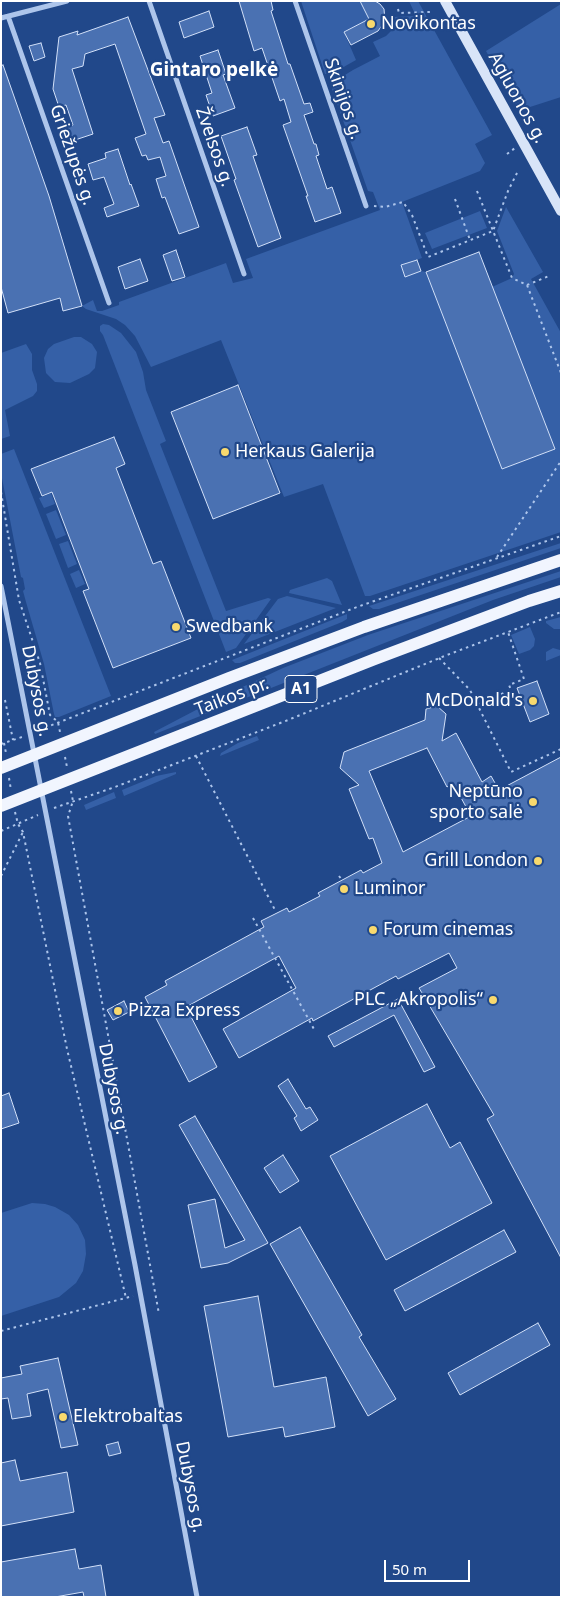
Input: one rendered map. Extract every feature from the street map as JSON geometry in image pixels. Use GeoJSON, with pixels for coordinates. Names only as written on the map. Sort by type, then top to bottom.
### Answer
{"type":"FeatureCollection","features":[{"type":"Feature","properties":{"kind":"main road","name":"Agluonos g."},"geometry":{"type":"LineString","coordinates":[[445,1],[561,211]]}},
{"type":"Feature","properties":{"kind":"main road","name":"Taikos pr."},"geometry":{"type":"LineString","coordinates":[[4,767],[364,627],[561,560]]}},
{"type":"Feature","properties":{"kind":"main road","name":"Taikos pr."},"geometry":{"type":"LineString","coordinates":[[7,803],[375,659],[529,601],[561,591]]}},
{"type":"Feature","properties":{"kind":"street"},"geometry":{"type":"LineString","coordinates":[[1,18],[67,1]]}},
{"type":"Feature","properties":{"kind":"street","name":"Žvelsos g."},"geometry":{"type":"LineString","coordinates":[[149,1],[244,274]]}},
{"type":"Feature","properties":{"kind":"street","name":"Skinijos g."},"geometry":{"type":"LineString","coordinates":[[295,1],[366,206]]}},
{"type":"Feature","properties":{"kind":"street","name":"Griežupės g."},"geometry":{"type":"LineString","coordinates":[[8,16],[109,303]]}},
{"type":"Feature","properties":{"kind":"street","name":"Dubysos g."},"geometry":{"type":"LineString","coordinates":[[1,586],[140,1294],[197,1597]]}},
{"type":"Feature","properties":{"kind":"path"},"geometry":{"type":"LineString","coordinates":[[398,9],[399,13],[430,12]]}},
{"type":"Feature","properties":{"kind":"path"},"geometry":{"type":"LineString","coordinates":[[366,206],[385,207],[403,202],[412,215],[428,257],[493,231],[517,173]]}},
{"type":"Feature","properties":{"kind":"path"},"geometry":{"type":"LineString","coordinates":[[477,191],[512,278],[527,285],[561,374]]}},
{"type":"Feature","properties":{"kind":"path"},"geometry":{"type":"LineString","coordinates":[[455,200],[470,240]]}},
{"type":"Feature","properties":{"kind":"path"},"geometry":{"type":"LineString","coordinates":[[527,285],[550,276]]}},
{"type":"Feature","properties":{"kind":"path"},"geometry":{"type":"LineString","coordinates":[[497,558],[560,463]]}},
{"type":"Feature","properties":{"kind":"path"},"geometry":{"type":"LineString","coordinates":[[1,492],[20,600],[40,663],[50,715],[58,722]]}},
{"type":"Feature","properties":{"kind":"path"},"geometry":{"type":"LineString","coordinates":[[126,1298],[67,1050],[23,832],[7,803],[3,744],[357,607],[561,536]]}},
{"type":"Feature","properties":{"kind":"path"},"geometry":{"type":"LineString","coordinates":[[1,831],[46,811],[115,788],[439,658],[551,614],[561,612]]}},
{"type":"Feature","properties":{"kind":"path"},"geometry":{"type":"LineString","coordinates":[[477,704],[511,690],[509,685],[524,679],[508,632]]}},
{"type":"Feature","properties":{"kind":"path"},"geometry":{"type":"LineString","coordinates":[[439,658],[470,690],[510,772],[561,749]]}},
{"type":"Feature","properties":{"kind":"path"},"geometry":{"type":"LineString","coordinates":[[5,700],[13,740]]}},
{"type":"Feature","properties":{"kind":"path"},"geometry":{"type":"LineString","coordinates":[[196,756],[275,910]]}},
{"type":"Feature","properties":{"kind":"path"},"geometry":{"type":"LineString","coordinates":[[70,784],[74,801],[68,816],[159,1314]]}},
{"type":"Feature","properties":{"kind":"path"},"geometry":{"type":"LineString","coordinates":[[1,876],[23,832]]}},
{"type":"Feature","properties":{"kind":"path"},"geometry":{"type":"LineString","coordinates":[[339,876],[342,880]]}},
{"type":"Feature","properties":{"kind":"path"},"geometry":{"type":"LineString","coordinates":[[253,918],[315,1031]]}},
{"type":"Feature","properties":{"kind":"path"},"geometry":{"type":"LineString","coordinates":[[1,1330],[140,1294]]}},
{"type":"Feature","properties":{"kind":"shaded area"},"geometry":{"type":"Polygon","coordinates":[[[301,1],[360,1],[369,19],[344,32],[356,60],[333,73],[325,74],[301,1]]]}},
{"type":"Feature","properties":{"kind":"shaded area"},"geometry":{"type":"Polygon","coordinates":[[[409,1],[418,1],[492,135],[475,144],[485,163],[480,171],[402,202],[422,258],[401,265],[405,277],[421,271],[426,272],[502,469],[555,449],[492,287],[512,278],[514,274],[497,231],[506,207],[543,272],[531,279],[561,333],[561,532],[370,596],[365,596],[323,484],[284,497],[221,340],[151,367],[135,336],[125,325],[116,319],[82,306],[93,300],[97,311],[102,311],[119,305],[119,302],[226,263],[233,283],[253,278],[246,259],[380,210],[373,192],[368,191],[332,89],[332,83],[380,56],[373,42],[386,36],[391,31],[395,23],[394,17],[416,16],[409,1]]]}},
{"type":"Feature","properties":{"kind":"shaded area"},"geometry":{"type":"Polygon","coordinates":[[[561,4],[561,97],[530,107],[520,113],[486,51],[561,4]]]}},
{"type":"Feature","properties":{"kind":"shaded area"},"geometry":{"type":"Polygon","coordinates":[[[480,211],[487,228],[432,249],[425,233],[480,211]]]}},
{"type":"Feature","properties":{"kind":"shaded area"},"geometry":{"type":"Polygon","coordinates":[[[103,324],[109,325],[121,333],[136,352],[143,372],[146,390],[166,441],[160,444],[226,611],[268,598],[271,599],[236,648],[226,652],[100,331],[100,326],[103,324]]]}},
{"type":"Feature","properties":{"kind":"shaded area"},"geometry":{"type":"Polygon","coordinates":[[[74,337],[81,337],[92,344],[97,352],[95,368],[89,374],[70,383],[55,382],[46,373],[44,358],[48,349],[54,344],[74,337]]]}},
{"type":"Feature","properties":{"kind":"shaded area"},"geometry":{"type":"Polygon","coordinates":[[[26,344],[32,354],[32,370],[37,384],[37,391],[33,396],[5,410],[10,436],[1,439],[1,353],[26,344]]]}},
{"type":"Feature","properties":{"kind":"shaded area"},"geometry":{"type":"Polygon","coordinates":[[[14,449],[111,696],[59,717],[55,717],[54,714],[44,664],[23,591],[25,589],[23,578],[21,577],[1,473],[1,454],[14,449]]]}},
{"type":"Feature","properties":{"kind":"shaded area"},"geometry":{"type":"Polygon","coordinates":[[[51,493],[55,504],[44,508],[39,498],[51,493]]]}},
{"type":"Feature","properties":{"kind":"shaded area"},"geometry":{"type":"Polygon","coordinates":[[[56,510],[66,535],[56,539],[46,514],[56,510]]]}},
{"type":"Feature","properties":{"kind":"shaded area"},"geometry":{"type":"Polygon","coordinates":[[[68,541],[77,564],[68,568],[59,544],[68,541]]]}},
{"type":"Feature","properties":{"kind":"shaded area"},"geometry":{"type":"Polygon","coordinates":[[[561,543],[561,548],[379,609],[373,609],[369,606],[561,543]]]}},
{"type":"Feature","properties":{"kind":"shaded area"},"geometry":{"type":"Polygon","coordinates":[[[79,570],[85,584],[76,588],[70,574],[79,570]]]}},
{"type":"Feature","properties":{"kind":"shaded area"},"geometry":{"type":"Polygon","coordinates":[[[561,571],[561,577],[493,600],[155,734],[154,732],[217,699],[283,668],[368,635],[561,571]]]}},
{"type":"Feature","properties":{"kind":"shaded area"},"geometry":{"type":"Polygon","coordinates":[[[327,578],[332,581],[342,605],[289,593],[290,590],[327,578]]]}},
{"type":"Feature","properties":{"kind":"shaded area"},"geometry":{"type":"Polygon","coordinates":[[[287,596],[336,608],[244,644],[278,599],[287,596]]]}},
{"type":"Feature","properties":{"kind":"shaded area"},"geometry":{"type":"Polygon","coordinates":[[[347,614],[347,619],[342,622],[240,663],[235,663],[232,660],[347,614]]]}},
{"type":"Feature","properties":{"kind":"shaded area"},"geometry":{"type":"Polygon","coordinates":[[[561,617],[561,629],[554,629],[546,623],[546,621],[561,617]]]}},
{"type":"Feature","properties":{"kind":"shaded area"},"geometry":{"type":"Polygon","coordinates":[[[530,627],[535,639],[534,646],[530,650],[519,654],[511,635],[530,627]]]}},
{"type":"Feature","properties":{"kind":"shaded area"},"geometry":{"type":"Polygon","coordinates":[[[553,648],[560,650],[561,655],[546,661],[546,652],[553,648]]]}},
{"type":"Feature","properties":{"kind":"shaded area"},"geometry":{"type":"Polygon","coordinates":[[[257,736],[259,740],[220,756],[221,753],[238,743],[257,736]]]}},
{"type":"Feature","properties":{"kind":"shaded area"},"geometry":{"type":"Polygon","coordinates":[[[176,772],[176,774],[124,796],[122,790],[156,776],[176,772]]]}},
{"type":"Feature","properties":{"kind":"shaded area"},"geometry":{"type":"Polygon","coordinates":[[[114,792],[116,798],[86,810],[84,805],[114,792]]]}},
{"type":"Feature","properties":{"kind":"shaded area"},"geometry":{"type":"Polygon","coordinates":[[[32,1203],[55,1207],[69,1215],[78,1225],[85,1240],[86,1254],[83,1271],[76,1283],[59,1297],[1,1316],[1,1213],[32,1203]]]}},
{"type":"Feature","properties":{"kind":"building"},"geometry":{"type":"Polygon","coordinates":[[[239,1],[271,1],[273,10],[271,11],[288,64],[290,64],[304,104],[310,103],[313,112],[304,115],[314,144],[316,144],[319,155],[316,156],[327,189],[332,187],[341,213],[315,222],[283,125],[291,122],[284,99],[280,101],[262,48],[254,51],[239,1]]]}},
{"type":"Feature","properties":{"kind":"building","name":"Novikontas"},"geometry":{"type":"Polygon","coordinates":[[[360,1],[375,1],[380,4],[384,9],[385,21],[378,31],[351,45],[344,32],[369,19],[360,1]]]}},
{"type":"Feature","properties":{"kind":"building"},"geometry":{"type":"Polygon","coordinates":[[[209,11],[214,27],[184,38],[179,22],[209,11]]]}},
{"type":"Feature","properties":{"kind":"building"},"geometry":{"type":"Polygon","coordinates":[[[128,17],[165,115],[154,118],[163,143],[169,141],[199,227],[179,234],[165,197],[162,198],[156,179],[166,176],[160,157],[148,160],[146,155],[142,156],[135,138],[146,134],[115,44],[85,54],[83,66],[72,69],[93,134],[72,141],[67,127],[73,125],[66,105],[59,107],[53,89],[59,37],[78,31],[77,35],[128,17]]]}},
{"type":"Feature","properties":{"kind":"building"},"geometry":{"type":"Polygon","coordinates":[[[41,43],[45,57],[34,61],[29,46],[41,43]]]}},
{"type":"Feature","properties":{"kind":"building"},"geometry":{"type":"Polygon","coordinates":[[[218,50],[226,74],[223,75],[235,108],[213,116],[206,95],[212,93],[200,56],[218,50]]]}},
{"type":"Feature","properties":{"kind":"building"},"geometry":{"type":"Polygon","coordinates":[[[3,65],[49,196],[82,306],[63,311],[60,298],[8,313],[1,287],[1,66],[3,65]]]}},
{"type":"Feature","properties":{"kind":"building"},"geometry":{"type":"Polygon","coordinates":[[[247,127],[257,155],[253,156],[281,238],[258,247],[234,180],[236,179],[221,136],[247,127]]]}},
{"type":"Feature","properties":{"kind":"building"},"geometry":{"type":"Polygon","coordinates":[[[118,149],[139,206],[107,217],[104,208],[114,204],[104,177],[93,180],[88,164],[106,158],[105,153],[118,149]]]}},
{"type":"Feature","properties":{"kind":"building"},"geometry":{"type":"Polygon","coordinates":[[[176,250],[185,277],[172,281],[163,255],[176,250]]]}},
{"type":"Feature","properties":{"kind":"building"},"geometry":{"type":"Polygon","coordinates":[[[479,252],[555,449],[502,469],[426,272],[479,252]]]}},
{"type":"Feature","properties":{"kind":"building"},"geometry":{"type":"Polygon","coordinates":[[[140,259],[148,281],[125,289],[118,267],[140,259]]]}},
{"type":"Feature","properties":{"kind":"building"},"geometry":{"type":"Polygon","coordinates":[[[417,260],[421,271],[405,277],[401,265],[417,260]]]}},
{"type":"Feature","properties":{"kind":"building","name":"Herkaus Galerija"},"geometry":{"type":"Polygon","coordinates":[[[238,385],[280,493],[213,519],[171,412],[238,385]]]}},
{"type":"Feature","properties":{"kind":"building"},"geometry":{"type":"Polygon","coordinates":[[[114,437],[125,464],[116,468],[153,564],[161,561],[191,638],[113,668],[83,591],[89,589],[52,492],[42,496],[31,469],[114,437]]]}},
{"type":"Feature","properties":{"kind":"building","name":"McDonald's"},"geometry":{"type":"Polygon","coordinates":[[[537,681],[549,714],[530,722],[517,688],[537,681]]]}},
{"type":"Feature","properties":{"kind":"building","name":"PLC „Akropolis“"},"geometry":{"type":"Polygon","coordinates":[[[437,706],[446,714],[442,741],[456,733],[482,782],[491,776],[499,790],[561,757],[561,1258],[487,1119],[494,1115],[419,988],[457,968],[449,953],[398,979],[396,976],[313,1021],[312,1018],[239,1058],[223,1029],[296,988],[279,956],[186,1007],[217,1067],[189,1082],[145,997],[167,985],[165,981],[264,927],[261,921],[287,908],[289,912],[320,896],[318,893],[361,870],[363,873],[382,863],[373,838],[369,839],[349,789],[359,785],[340,768],[344,752],[425,720],[426,709],[437,706]],[[427,748],[369,771],[403,852],[471,816],[453,783],[447,787],[427,748]]]}},
{"type":"Feature","properties":{"kind":"building"},"geometry":{"type":"Polygon","coordinates":[[[398,999],[435,1067],[424,1072],[394,1015],[334,1047],[328,1036],[398,999]]]}},
{"type":"Feature","properties":{"kind":"building","name":"Pizza Express"},"geometry":{"type":"Polygon","coordinates":[[[124,1001],[129,1012],[113,1020],[107,1010],[124,1001]]]}},
{"type":"Feature","properties":{"kind":"building"},"geometry":{"type":"Polygon","coordinates":[[[288,1079],[306,1109],[310,1107],[318,1120],[301,1131],[294,1118],[297,1116],[278,1086],[288,1079]]]}},
{"type":"Feature","properties":{"kind":"building"},"geometry":{"type":"Polygon","coordinates":[[[9,1093],[19,1123],[1,1129],[1,1096],[9,1093]]]}},
{"type":"Feature","properties":{"kind":"building"},"geometry":{"type":"Polygon","coordinates":[[[427,1104],[450,1148],[460,1142],[492,1203],[386,1260],[330,1156],[427,1104]]]}},
{"type":"Feature","properties":{"kind":"building"},"geometry":{"type":"Polygon","coordinates":[[[195,1116],[268,1243],[228,1263],[201,1268],[188,1205],[215,1199],[225,1248],[245,1240],[179,1125],[195,1116]]]}},
{"type":"Feature","properties":{"kind":"building"},"geometry":{"type":"Polygon","coordinates":[[[283,1155],[299,1181],[280,1193],[264,1168],[283,1155]]]}},
{"type":"Feature","properties":{"kind":"building"},"geometry":{"type":"Polygon","coordinates":[[[300,1227],[362,1335],[359,1337],[396,1399],[368,1416],[270,1244],[300,1227]]]}},
{"type":"Feature","properties":{"kind":"building"},"geometry":{"type":"Polygon","coordinates":[[[504,1230],[516,1252],[405,1311],[394,1290],[504,1230]]]}},
{"type":"Feature","properties":{"kind":"building"},"geometry":{"type":"Polygon","coordinates":[[[258,1296],[274,1387],[326,1377],[335,1427],[285,1437],[283,1427],[228,1437],[204,1306],[258,1296]]]}},
{"type":"Feature","properties":{"kind":"building"},"geometry":{"type":"Polygon","coordinates":[[[538,1323],[550,1345],[460,1395],[448,1373],[538,1323]]]}},
{"type":"Feature","properties":{"kind":"building"},"geometry":{"type":"Polygon","coordinates":[[[58,1358],[78,1445],[61,1448],[48,1389],[27,1394],[31,1416],[12,1419],[8,1398],[1,1399],[1,1378],[22,1374],[20,1366],[58,1358]]]}},
{"type":"Feature","properties":{"kind":"building"},"geometry":{"type":"Polygon","coordinates":[[[118,1442],[121,1453],[109,1456],[106,1445],[118,1442]]]}},
{"type":"Feature","properties":{"kind":"building"},"geometry":{"type":"Polygon","coordinates":[[[15,1460],[20,1481],[67,1472],[74,1512],[1,1526],[1,1463],[15,1460]]]}},
{"type":"Feature","properties":{"kind":"building"},"geometry":{"type":"Polygon","coordinates":[[[75,1549],[79,1569],[101,1565],[106,1597],[84,1597],[83,1592],[55,1597],[1,1597],[1,1562],[75,1549]]]}},
{"type":"Feature","properties":{"kind":"place","name":"Novikontas"},"geometry":{"type":"Point","coordinates":[371,24]}},
{"type":"Feature","properties":{"kind":"place","name":"Herkaus Galerija"},"geometry":{"type":"Point","coordinates":[225,452]}},
{"type":"Feature","properties":{"kind":"place","name":"Swedbank"},"geometry":{"type":"Point","coordinates":[176,627]}},
{"type":"Feature","properties":{"kind":"place","name":"McDonald's"},"geometry":{"type":"Point","coordinates":[533,701]}},
{"type":"Feature","properties":{"kind":"place","name":"Neptūno sporto salė"},"geometry":{"type":"Point","coordinates":[533,802]}},
{"type":"Feature","properties":{"kind":"place","name":"Grill London"},"geometry":{"type":"Point","coordinates":[538,861]}},
{"type":"Feature","properties":{"kind":"place","name":"Luminor"},"geometry":{"type":"Point","coordinates":[344,889]}},
{"type":"Feature","properties":{"kind":"place","name":"Forum cinemas"},"geometry":{"type":"Point","coordinates":[373,930]}},
{"type":"Feature","properties":{"kind":"place","name":"PLC „Akropolis“"},"geometry":{"type":"Point","coordinates":[493,1000]}},
{"type":"Feature","properties":{"kind":"place","name":"Pizza Express"},"geometry":{"type":"Point","coordinates":[118,1011]}},
{"type":"Feature","properties":{"kind":"place","name":"Elektrobaltas"},"geometry":{"type":"Point","coordinates":[63,1417]}},
{"type":"Feature","properties":{"kind":"district","name":"Gintaro pelkė"},"geometry":{"type":"Point","coordinates":[214,71]}}]}
